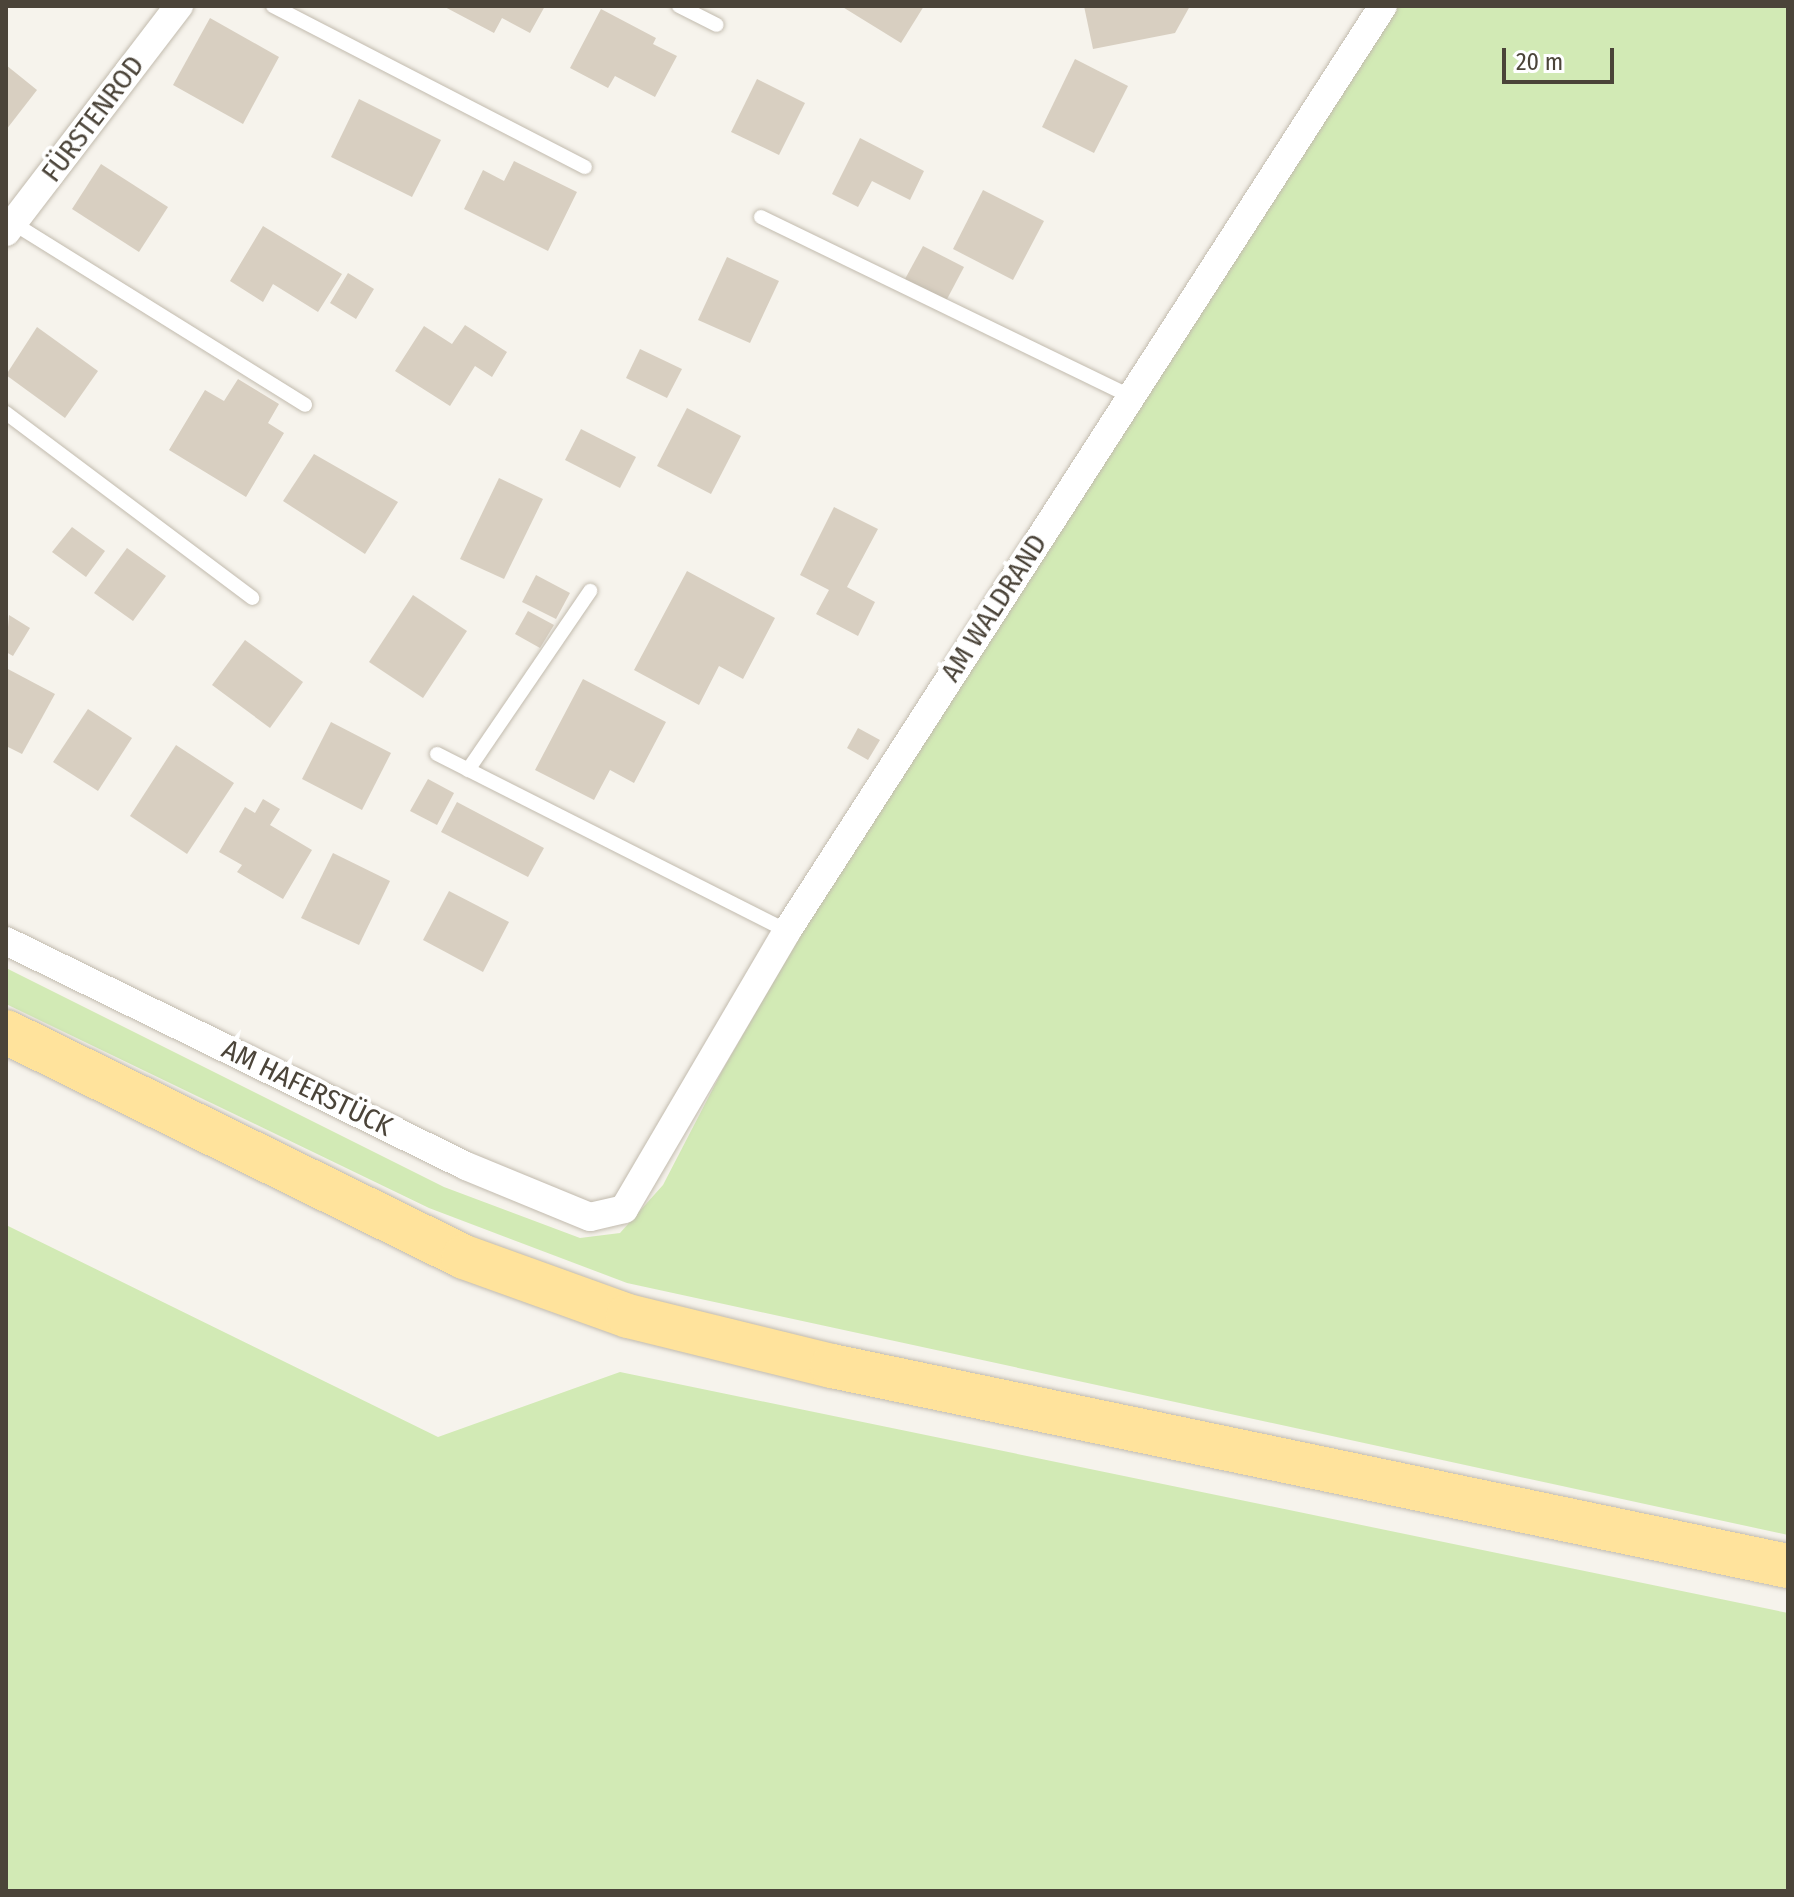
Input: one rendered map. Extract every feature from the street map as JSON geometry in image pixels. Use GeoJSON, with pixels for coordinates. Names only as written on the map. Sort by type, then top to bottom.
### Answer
{"type":"FeatureCollection","features":[{"type":"Feature","properties":{"kind":"main road"},"geometry":{"type":"LineString","coordinates":[[6,1032],[464,1257],[628,1316],[832,1366],[1788,1566]]}},
{"type":"Feature","properties":{"kind":"street","name":"FÜRSTENROD"},"geometry":{"type":"LineString","coordinates":[[10,227],[179,6]]}},
{"type":"Feature","properties":{"kind":"street","name":"AM WALDRAND"},"geometry":{"type":"LineString","coordinates":[[614,1215],[635,1195],[787,931],[1383,6]]}},
{"type":"Feature","properties":{"kind":"street","name":"AM HAFERSTÜCK"},"geometry":{"type":"LineString","coordinates":[[6,941],[466,1166],[590,1217],[614,1215]]}},
{"type":"Feature","properties":{"kind":"lane"},"geometry":{"type":"LineString","coordinates":[[273,6],[585,167]]}},
{"type":"Feature","properties":{"kind":"lane"},"geometry":{"type":"LineString","coordinates":[[679,6],[717,25]]}},
{"type":"Feature","properties":{"kind":"lane"},"geometry":{"type":"LineString","coordinates":[[761,217],[1130,396]]}},
{"type":"Feature","properties":{"kind":"lane"},"geometry":{"type":"LineString","coordinates":[[10,227],[305,405]]}},
{"type":"Feature","properties":{"kind":"lane"},"geometry":{"type":"LineString","coordinates":[[6,413],[252,598]]}},
{"type":"Feature","properties":{"kind":"lane"},"geometry":{"type":"LineString","coordinates":[[468,770],[590,591]]}},
{"type":"Feature","properties":{"kind":"lane"},"geometry":{"type":"LineString","coordinates":[[437,754],[787,931]]}},
{"type":"Feature","properties":{"kind":"green space"},"geometry":{"type":"Polygon","coordinates":[[[1397,6],[1788,6],[1788,1535],[627,1283],[429,1208],[6,1004],[6,968],[444,1187],[580,1238],[620,1233],[663,1185],[722,1071],[800,936],[1397,6]]]}},
{"type":"Feature","properties":{"kind":"green space"},"geometry":{"type":"Polygon","coordinates":[[[6,1225],[438,1437],[620,1372],[1788,1613],[1788,1891],[6,1891],[6,1225]]]}},
{"type":"Feature","properties":{"kind":"building"},"geometry":{"type":"Polygon","coordinates":[[[443,6],[545,6],[530,33],[502,18],[494,33],[443,6]]]}},
{"type":"Feature","properties":{"kind":"building"},"geometry":{"type":"Polygon","coordinates":[[[841,6],[924,6],[901,43],[841,6]]]}},
{"type":"Feature","properties":{"kind":"building"},"geometry":{"type":"Polygon","coordinates":[[[1084,6],[1190,6],[1175,33],[1093,49],[1084,6]]]}},
{"type":"Feature","properties":{"kind":"building"},"geometry":{"type":"Polygon","coordinates":[[[601,9],[656,38],[653,44],[677,56],[655,97],[615,76],[608,88],[570,68],[601,9]]]}},
{"type":"Feature","properties":{"kind":"building"},"geometry":{"type":"Polygon","coordinates":[[[210,18],[279,57],[243,124],[173,85],[210,18]]]}},
{"type":"Feature","properties":{"kind":"building"},"geometry":{"type":"Polygon","coordinates":[[[1075,59],[1128,86],[1094,153],[1042,127],[1075,59]]]}},
{"type":"Feature","properties":{"kind":"building"},"geometry":{"type":"Polygon","coordinates":[[[6,65],[37,90],[6,130],[6,65]]]}},
{"type":"Feature","properties":{"kind":"building"},"geometry":{"type":"Polygon","coordinates":[[[757,79],[805,103],[779,155],[731,132],[757,79]]]}},
{"type":"Feature","properties":{"kind":"building"},"geometry":{"type":"Polygon","coordinates":[[[359,99],[441,140],[412,197],[331,157],[359,99]]]}},
{"type":"Feature","properties":{"kind":"building"},"geometry":{"type":"Polygon","coordinates":[[[860,138],[924,171],[910,200],[872,181],[858,207],[832,194],[860,138]]]}},
{"type":"Feature","properties":{"kind":"building"},"geometry":{"type":"Polygon","coordinates":[[[514,161],[577,192],[548,251],[464,209],[483,170],[504,181],[514,161]]]}},
{"type":"Feature","properties":{"kind":"building"},"geometry":{"type":"Polygon","coordinates":[[[101,164],[168,207],[139,252],[72,209],[101,164]]]}},
{"type":"Feature","properties":{"kind":"building"},"geometry":{"type":"Polygon","coordinates":[[[983,190],[1044,221],[1013,280],[953,249],[983,190]]]}},
{"type":"Feature","properties":{"kind":"building"},"geometry":{"type":"Polygon","coordinates":[[[263,226],[342,274],[318,312],[273,284],[263,302],[230,281],[263,226]]]}},
{"type":"Feature","properties":{"kind":"building"},"geometry":{"type":"Polygon","coordinates":[[[923,246],[964,267],[946,301],[905,279],[923,246]]]}},
{"type":"Feature","properties":{"kind":"building"},"geometry":{"type":"Polygon","coordinates":[[[727,257],[779,281],[750,343],[698,320],[727,257]]]}},
{"type":"Feature","properties":{"kind":"building"},"geometry":{"type":"Polygon","coordinates":[[[348,273],[374,289],[356,319],[330,303],[348,273]]]}},
{"type":"Feature","properties":{"kind":"building"},"geometry":{"type":"Polygon","coordinates":[[[465,325],[507,352],[492,377],[475,366],[450,406],[395,371],[424,326],[452,344],[465,325]]]}},
{"type":"Feature","properties":{"kind":"building"},"geometry":{"type":"Polygon","coordinates":[[[37,327],[98,371],[65,418],[6,375],[37,327]]]}},
{"type":"Feature","properties":{"kind":"building"},"geometry":{"type":"Polygon","coordinates":[[[640,349],[682,369],[667,398],[626,378],[640,349]]]}},
{"type":"Feature","properties":{"kind":"building"},"geometry":{"type":"Polygon","coordinates":[[[238,379],[279,404],[268,423],[284,433],[246,497],[169,450],[205,390],[224,401],[238,379]]]}},
{"type":"Feature","properties":{"kind":"building"},"geometry":{"type":"Polygon","coordinates":[[[687,408],[741,436],[711,494],[657,466],[687,408]]]}},
{"type":"Feature","properties":{"kind":"building"},"geometry":{"type":"Polygon","coordinates":[[[581,429],[636,457],[620,488],[565,460],[581,429]]]}},
{"type":"Feature","properties":{"kind":"building"},"geometry":{"type":"Polygon","coordinates":[[[314,454],[398,502],[365,554],[283,501],[314,454]]]}},
{"type":"Feature","properties":{"kind":"building"},"geometry":{"type":"Polygon","coordinates":[[[499,478],[543,499],[504,579],[460,559],[499,478]]]}},
{"type":"Feature","properties":{"kind":"building"},"geometry":{"type":"Polygon","coordinates":[[[834,507],[878,529],[847,587],[875,602],[858,636],[816,614],[829,590],[800,575],[834,507]]]}},
{"type":"Feature","properties":{"kind":"building"},"geometry":{"type":"Polygon","coordinates":[[[72,527],[105,551],[86,577],[52,552],[72,527]]]}},
{"type":"Feature","properties":{"kind":"building"},"geometry":{"type":"Polygon","coordinates":[[[127,548],[166,576],[133,621],[94,593],[127,548]]]}},
{"type":"Feature","properties":{"kind":"building"},"geometry":{"type":"Polygon","coordinates":[[[687,571],[775,618],[743,679],[719,666],[699,705],[634,670],[687,571]]]}},
{"type":"Feature","properties":{"kind":"building"},"geometry":{"type":"Polygon","coordinates":[[[536,575],[570,593],[556,619],[522,602],[536,575]]]}},
{"type":"Feature","properties":{"kind":"building"},"geometry":{"type":"Polygon","coordinates":[[[413,595],[467,631],[423,698],[369,662],[413,595]]]}},
{"type":"Feature","properties":{"kind":"building"},"geometry":{"type":"Polygon","coordinates":[[[528,611],[554,625],[540,648],[515,634],[528,611]]]}},
{"type":"Feature","properties":{"kind":"building"},"geometry":{"type":"Polygon","coordinates":[[[9,615],[30,628],[13,656],[6,652],[9,615]]]}},
{"type":"Feature","properties":{"kind":"building"},"geometry":{"type":"Polygon","coordinates":[[[245,640],[303,682],[270,728],[212,685],[245,640]]]}},
{"type":"Feature","properties":{"kind":"building"},"geometry":{"type":"Polygon","coordinates":[[[6,668],[55,694],[22,754],[6,746],[6,668]]]}},
{"type":"Feature","properties":{"kind":"building"},"geometry":{"type":"Polygon","coordinates":[[[583,679],[666,722],[634,783],[610,770],[594,800],[535,770],[583,679]]]}},
{"type":"Feature","properties":{"kind":"building"},"geometry":{"type":"Polygon","coordinates":[[[88,709],[132,738],[98,791],[53,762],[88,709]]]}},
{"type":"Feature","properties":{"kind":"building"},"geometry":{"type":"Polygon","coordinates":[[[331,722],[391,753],[362,810],[302,779],[331,722]]]}},
{"type":"Feature","properties":{"kind":"building"},"geometry":{"type":"Polygon","coordinates":[[[858,728],[880,740],[868,760],[847,748],[858,728]]]}},
{"type":"Feature","properties":{"kind":"building"},"geometry":{"type":"Polygon","coordinates":[[[176,745],[234,783],[187,854],[130,816],[176,745]]]}},
{"type":"Feature","properties":{"kind":"building"},"geometry":{"type":"Polygon","coordinates":[[[428,779],[454,793],[437,825],[410,811],[428,779]]]}},
{"type":"Feature","properties":{"kind":"building"},"geometry":{"type":"Polygon","coordinates":[[[263,799],[280,809],[270,825],[312,850],[283,899],[237,872],[242,865],[219,852],[245,807],[255,813],[263,799]]]}},
{"type":"Feature","properties":{"kind":"building"},"geometry":{"type":"Polygon","coordinates":[[[457,802],[544,848],[528,877],[441,832],[457,802]]]}},
{"type":"Feature","properties":{"kind":"building"},"geometry":{"type":"Polygon","coordinates":[[[333,853],[390,881],[359,945],[301,918],[333,853]]]}},
{"type":"Feature","properties":{"kind":"building"},"geometry":{"type":"Polygon","coordinates":[[[449,891],[509,922],[483,972],[423,940],[449,891]]]}}]}
